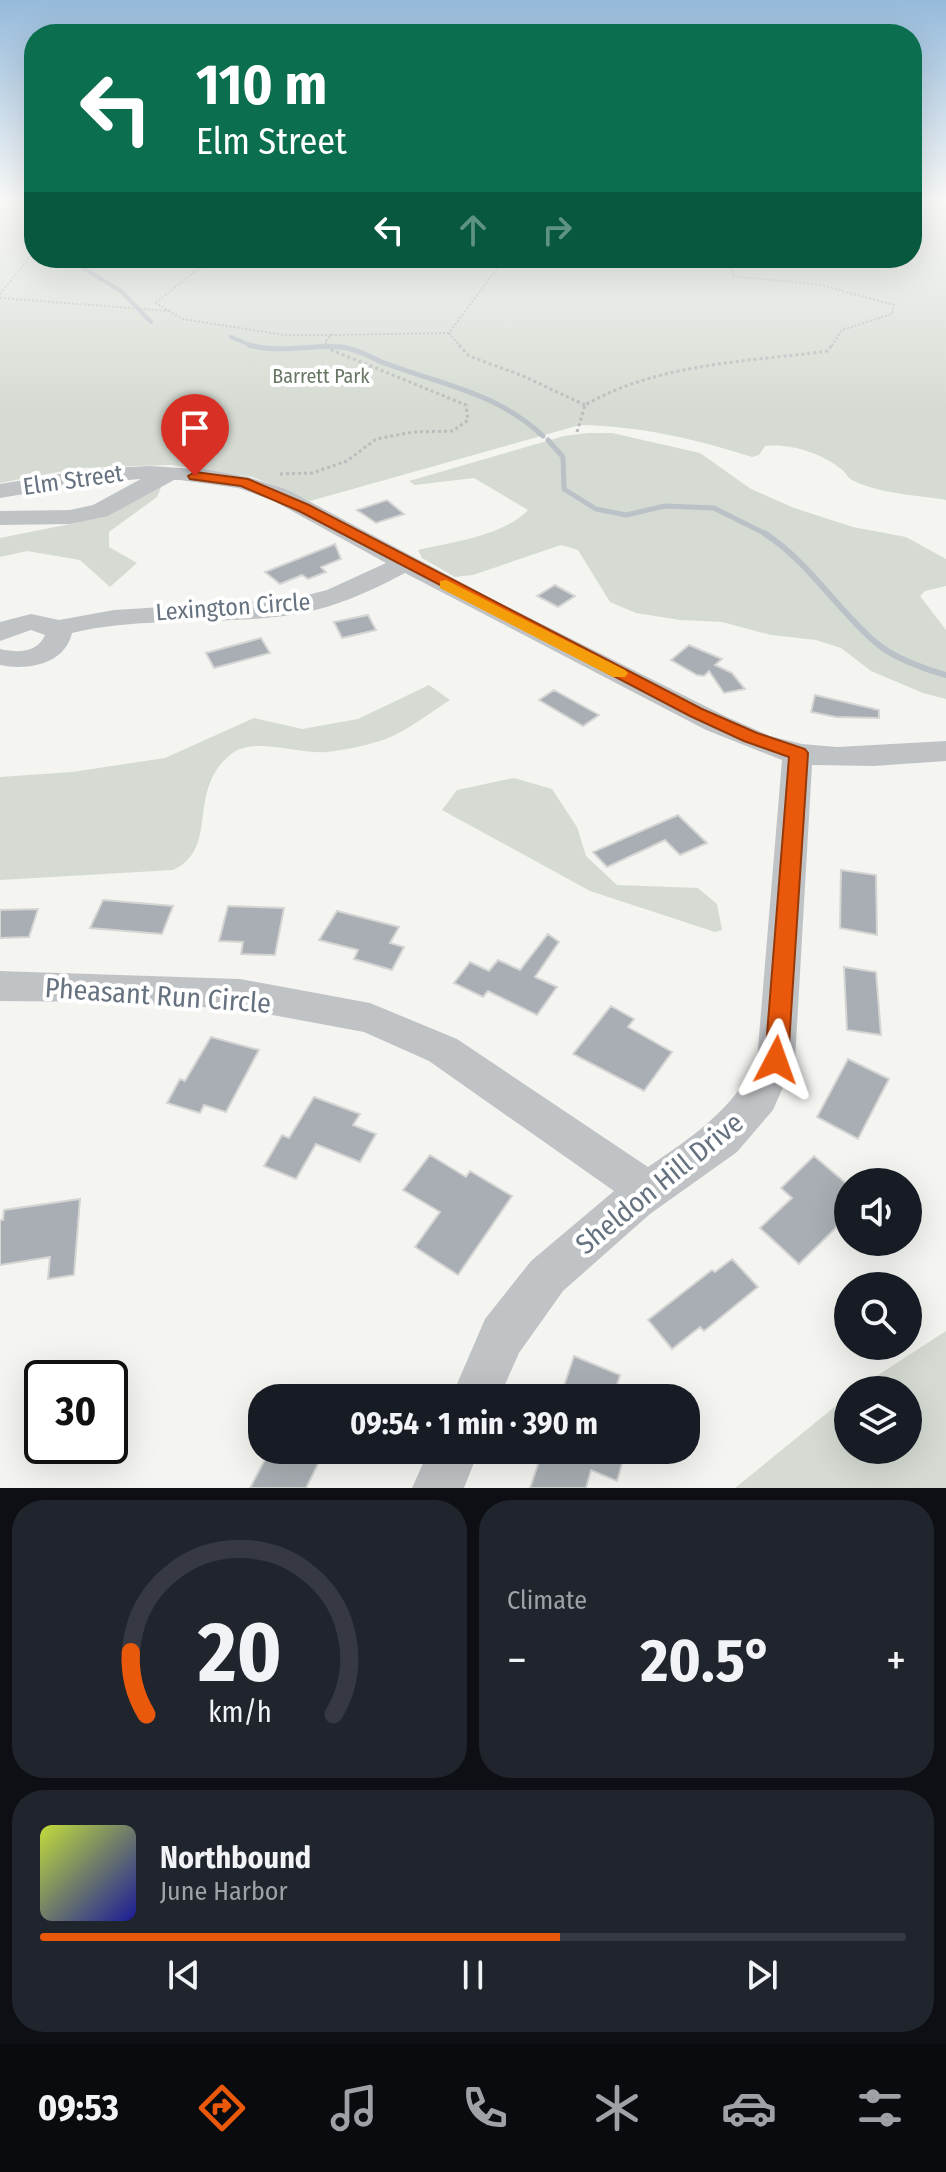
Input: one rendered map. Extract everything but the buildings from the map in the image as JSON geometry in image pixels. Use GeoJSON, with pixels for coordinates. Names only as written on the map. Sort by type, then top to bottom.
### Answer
{"type":"FeatureCollection","features":[{"type":"Feature","properties":{"kind":"street","name":"Elm Street"},"geometry":{"type":"LineString","coordinates":[[0,491],[75,477],[136,471],[244,482],[304,508],[696,713],[750,737],[798,753],[860,759],[946,751]]}},
{"type":"Feature","properties":{"kind":"street"},"geometry":{"type":"LineString","coordinates":[[0,518],[70,517],[100,511],[168,474]]}},
{"type":"Feature","properties":{"kind":"street","name":"Lexington Circle"},"geometry":{"type":"LineString","coordinates":[[0,633],[11,626],[31,622],[55,629],[122,615],[293,607],[340,596],[405,563]]}},
{"type":"Feature","properties":{"kind":"street"},"geometry":{"type":"LineString","coordinates":[[0,657],[22,660],[45,653],[58,641],[55,629]]}},
{"type":"Feature","properties":{"kind":"street","name":"Sheldon Hill Drive"},"geometry":{"type":"LineString","coordinates":[[481,1384],[502,1336],[547,1276],[648,1191],[722,1139],[759,1098],[776,1060],[798,753]]}},
{"type":"Feature","properties":{"kind":"street","name":"Pheasant Run Circle"},"geometry":{"type":"LineString","coordinates":[[0,986],[240,994],[370,1018],[443,1050],[648,1191]]}},
{"type":"Feature","properties":{"kind":"street"},"geometry":{"type":"LineString","coordinates":[[438,1488],[448,1464]]}},
{"type":"Feature","properties":{"kind":"path"},"geometry":{"type":"LineString","coordinates":[[0,296],[21,268]]}},
{"type":"Feature","properties":{"kind":"path"},"geometry":{"type":"LineString","coordinates":[[200,268],[156,303],[182,319],[284,335],[449,333],[469,356],[523,376],[585,405]]}},
{"type":"Feature","properties":{"kind":"path"},"geometry":{"type":"LineString","coordinates":[[449,333],[496,268]]}},
{"type":"Feature","properties":{"kind":"path"},"geometry":{"type":"LineString","coordinates":[[577,432],[580,413],[585,405],[617,387],[656,374],[828,351],[842,330],[892,314],[894,305],[876,297],[793,280],[749,280],[733,276],[730,268]]}},
{"type":"Feature","properties":{"kind":"path"},"geometry":{"type":"LineString","coordinates":[[0,296],[119,309],[170,311]]}},
{"type":"Feature","properties":{"kind":"path"},"geometry":{"type":"LineString","coordinates":[[244,482],[270,475],[312,473],[347,461],[376,439],[413,432],[453,431],[468,420],[466,405],[329,349],[325,342],[331,335]]}},
{"type":"Feature","properties":{"kind":"green space","name":"Barrett Park"},"geometry":{"type":"Polygon","coordinates":[[[0,268],[946,268],[946,500],[865,485],[852,480],[824,458],[795,448],[765,446],[759,455],[752,457],[667,435],[580,425],[310,501],[253,477],[171,465],[79,468],[0,483],[0,268]]]}},
{"type":"Feature","properties":{"kind":"green space"},"geometry":{"type":"Polygon","coordinates":[[[612,433],[700,453],[751,489],[794,508],[853,527],[906,537],[946,559],[946,586],[925,591],[920,596],[946,630],[946,699],[923,693],[871,671],[841,648],[816,640],[771,635],[722,622],[636,613],[610,602],[578,550],[561,545],[473,575],[455,577],[422,558],[418,550],[491,532],[518,519],[528,510],[474,478],[415,485],[409,481],[564,436],[612,433]]]}},
{"type":"Feature","properties":{"kind":"green space"},"geometry":{"type":"Polygon","coordinates":[[[162,485],[157,497],[109,532],[109,547],[137,563],[110,587],[80,560],[27,551],[0,557],[0,538],[75,523],[162,485]]]}},
{"type":"Feature","properties":{"kind":"green space"},"geometry":{"type":"Polygon","coordinates":[[[429,685],[450,700],[386,739],[327,752],[264,746],[240,749],[230,755],[217,769],[209,785],[196,848],[187,861],[173,870],[0,880],[0,777],[72,772],[165,758],[254,718],[302,729],[358,719],[429,685]]]}},
{"type":"Feature","properties":{"kind":"green space"},"geometry":{"type":"Polygon","coordinates":[[[514,778],[552,789],[577,827],[586,856],[617,885],[698,888],[717,904],[722,930],[715,932],[590,891],[442,810],[457,790],[514,778]]]}},
{"type":"Feature","properties":{"kind":"green space"},"geometry":{"type":"Polygon","coordinates":[[[946,1331],[946,1488],[735,1488],[834,1407],[834,1464],[922,1464],[922,1376],[877,1376],[901,1360],[922,1360],[922,1347],[946,1331]]]}},
{"type":"Feature","properties":{"kind":"waterway"},"geometry":{"type":"LineString","coordinates":[[84,268],[121,291],[151,322]]}},
{"type":"Feature","properties":{"kind":"waterway"},"geometry":{"type":"LineString","coordinates":[[231,337],[252,346]]}},
{"type":"Feature","properties":{"kind":"waterway"},"geometry":{"type":"LineString","coordinates":[[252,346],[271,349],[330,346],[354,350],[488,400],[525,421],[543,436]]}},
{"type":"Feature","properties":{"kind":"waterway"},"geometry":{"type":"LineString","coordinates":[[317,347],[334,347]]}},
{"type":"Feature","properties":{"kind":"waterway"},"geometry":{"type":"LineString","coordinates":[[548,440],[563,457],[564,489],[596,509],[626,515],[665,506],[714,508],[764,533]]}},
{"type":"Feature","properties":{"kind":"waterway"},"geometry":{"type":"LineString","coordinates":[[764,533],[768,535]]}},
{"type":"Feature","properties":{"kind":"waterway"},"geometry":{"type":"LineString","coordinates":[[764,533],[795,557],[881,647],[908,662],[946,675]]}},
{"type":"Feature","properties":{"kind":"slow traffic"},"geometry":{"type":"LineString","coordinates":[[446,584],[619,673]]}},
{"type":"Feature","properties":{"kind":"route"},"geometry":{"type":"LineString","coordinates":[[195,476],[244,482],[304,508],[696,713],[750,737],[798,753],[776,1060]]}}]}
